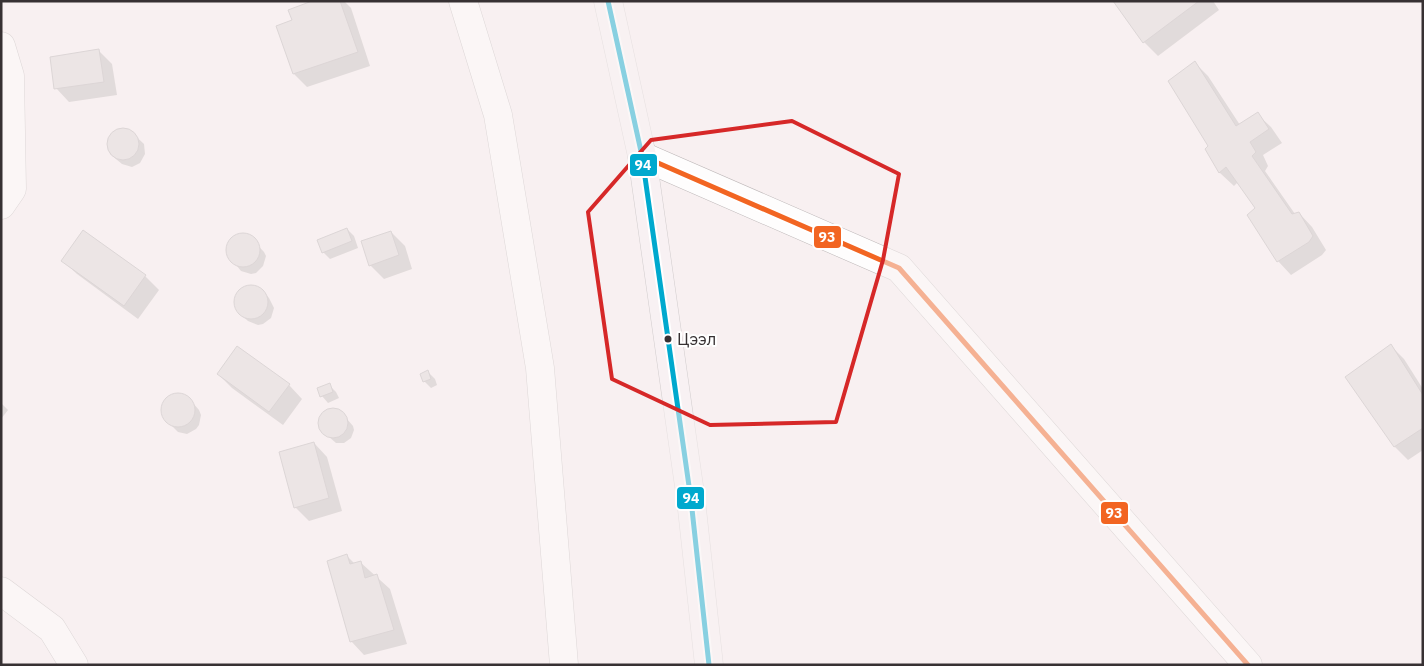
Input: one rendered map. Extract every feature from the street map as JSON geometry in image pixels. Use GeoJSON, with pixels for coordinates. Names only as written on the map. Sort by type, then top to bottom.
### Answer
{"type":"FeatureCollection","features":[{"type":"Feature","properties":{"kind":"main road"},"geometry":{"type":"LineString","coordinates":[[608,1],[642,156],[691,500],[708,665]]}},
{"type":"Feature","properties":{"kind":"street"},"geometry":{"type":"LineString","coordinates":[[463,1],[498,115],[540,368],[564,665]]}},
{"type":"Feature","properties":{"kind":"street"},"geometry":{"type":"LineString","coordinates":[[1,46],[10,76],[12,189],[1,204]]}},
{"type":"Feature","properties":{"kind":"street"},"geometry":{"type":"LineString","coordinates":[[642,156],[899,268],[1248,665]]}},
{"type":"Feature","properties":{"kind":"street"},"geometry":{"type":"LineString","coordinates":[[1,592],[52,629],[74,665]]}},
{"type":"Feature","properties":{"kind":"highlighted area"},"geometry":{"type":"Polygon","coordinates":[[[792,121],[899,174],[883,260],[836,422],[710,425],[612,379],[588,212],[651,140],[792,121]]]}},
{"type":"Feature","properties":{"kind":"building"},"geometry":{"type":"Polygon","coordinates":[[[312,1],[340,1],[358,52],[293,74],[276,26],[292,20],[288,10],[312,1]]]}},
{"type":"Feature","properties":{"kind":"building"},"geometry":{"type":"Polygon","coordinates":[[[1113,1],[1199,1],[1143,43],[1113,1]]]}},
{"type":"Feature","properties":{"kind":"building"},"geometry":{"type":"Polygon","coordinates":[[[99,49],[104,82],[54,89],[50,57],[99,49]]]}},
{"type":"Feature","properties":{"kind":"building"},"geometry":{"type":"Polygon","coordinates":[[[1195,61],[1236,126],[1258,112],[1269,129],[1250,142],[1256,152],[1252,156],[1292,214],[1299,212],[1313,236],[1309,242],[1277,262],[1247,215],[1255,208],[1226,167],[1219,173],[1205,149],[1208,146],[1168,81],[1195,61]]]}},
{"type":"Feature","properties":{"kind":"building"},"geometry":{"type":"Polygon","coordinates":[[[123,128],[135,132],[139,144],[135,156],[123,160],[111,156],[107,144],[111,132],[123,128]]]}},
{"type":"Feature","properties":{"kind":"building"},"geometry":{"type":"Polygon","coordinates":[[[347,228],[352,241],[322,253],[317,240],[347,228]]]}},
{"type":"Feature","properties":{"kind":"building"},"geometry":{"type":"Polygon","coordinates":[[[83,230],[146,275],[124,306],[61,261],[83,230]]]}},
{"type":"Feature","properties":{"kind":"building"},"geometry":{"type":"Polygon","coordinates":[[[391,231],[399,255],[369,266],[361,241],[391,231]]]}},
{"type":"Feature","properties":{"kind":"building"},"geometry":{"type":"Polygon","coordinates":[[[243,233],[255,238],[260,250],[255,262],[243,267],[231,262],[226,250],[231,238],[243,233]]]}},
{"type":"Feature","properties":{"kind":"building"},"geometry":{"type":"Polygon","coordinates":[[[251,285],[263,290],[268,302],[263,314],[251,319],[239,314],[234,302],[239,290],[251,285]]]}},
{"type":"Feature","properties":{"kind":"building"},"geometry":{"type":"Polygon","coordinates":[[[1391,344],[1423,395],[1423,428],[1394,447],[1345,377],[1391,344]]]}},
{"type":"Feature","properties":{"kind":"building"},"geometry":{"type":"Polygon","coordinates":[[[237,346],[290,384],[269,412],[217,374],[237,346]]]}},
{"type":"Feature","properties":{"kind":"building"},"geometry":{"type":"Polygon","coordinates":[[[428,370],[431,379],[423,382],[420,374],[428,370]]]}},
{"type":"Feature","properties":{"kind":"building"},"geometry":{"type":"Polygon","coordinates":[[[330,383],[333,392],[320,397],[317,388],[330,383]]]}},
{"type":"Feature","properties":{"kind":"building"},"geometry":{"type":"Polygon","coordinates":[[[178,393],[190,398],[195,410],[190,422],[178,427],[166,422],[161,410],[166,398],[178,393]]]}},
{"type":"Feature","properties":{"kind":"building"},"geometry":{"type":"Polygon","coordinates":[[[333,408],[343,413],[348,423],[343,433],[333,438],[323,433],[318,423],[323,413],[333,408]]]}},
{"type":"Feature","properties":{"kind":"building"},"geometry":{"type":"Polygon","coordinates":[[[314,442],[329,498],[294,508],[279,452],[314,442]]]}},
{"type":"Feature","properties":{"kind":"building"},"geometry":{"type":"Polygon","coordinates":[[[347,554],[350,564],[361,561],[365,578],[377,574],[394,630],[350,642],[327,561],[347,554]]]}},
{"type":"Feature","properties":{"kind":"transit line","name":"94"},"geometry":{"type":"LineString","coordinates":[[608,1],[642,156],[691,500],[709,665]]}},
{"type":"Feature","properties":{"kind":"transit line","name":"93"},"geometry":{"type":"LineString","coordinates":[[642,156],[899,268],[1248,665]]}},
{"type":"Feature","properties":{"kind":"place","name":"Цээл"},"geometry":{"type":"Point","coordinates":[668,339]}}]}
